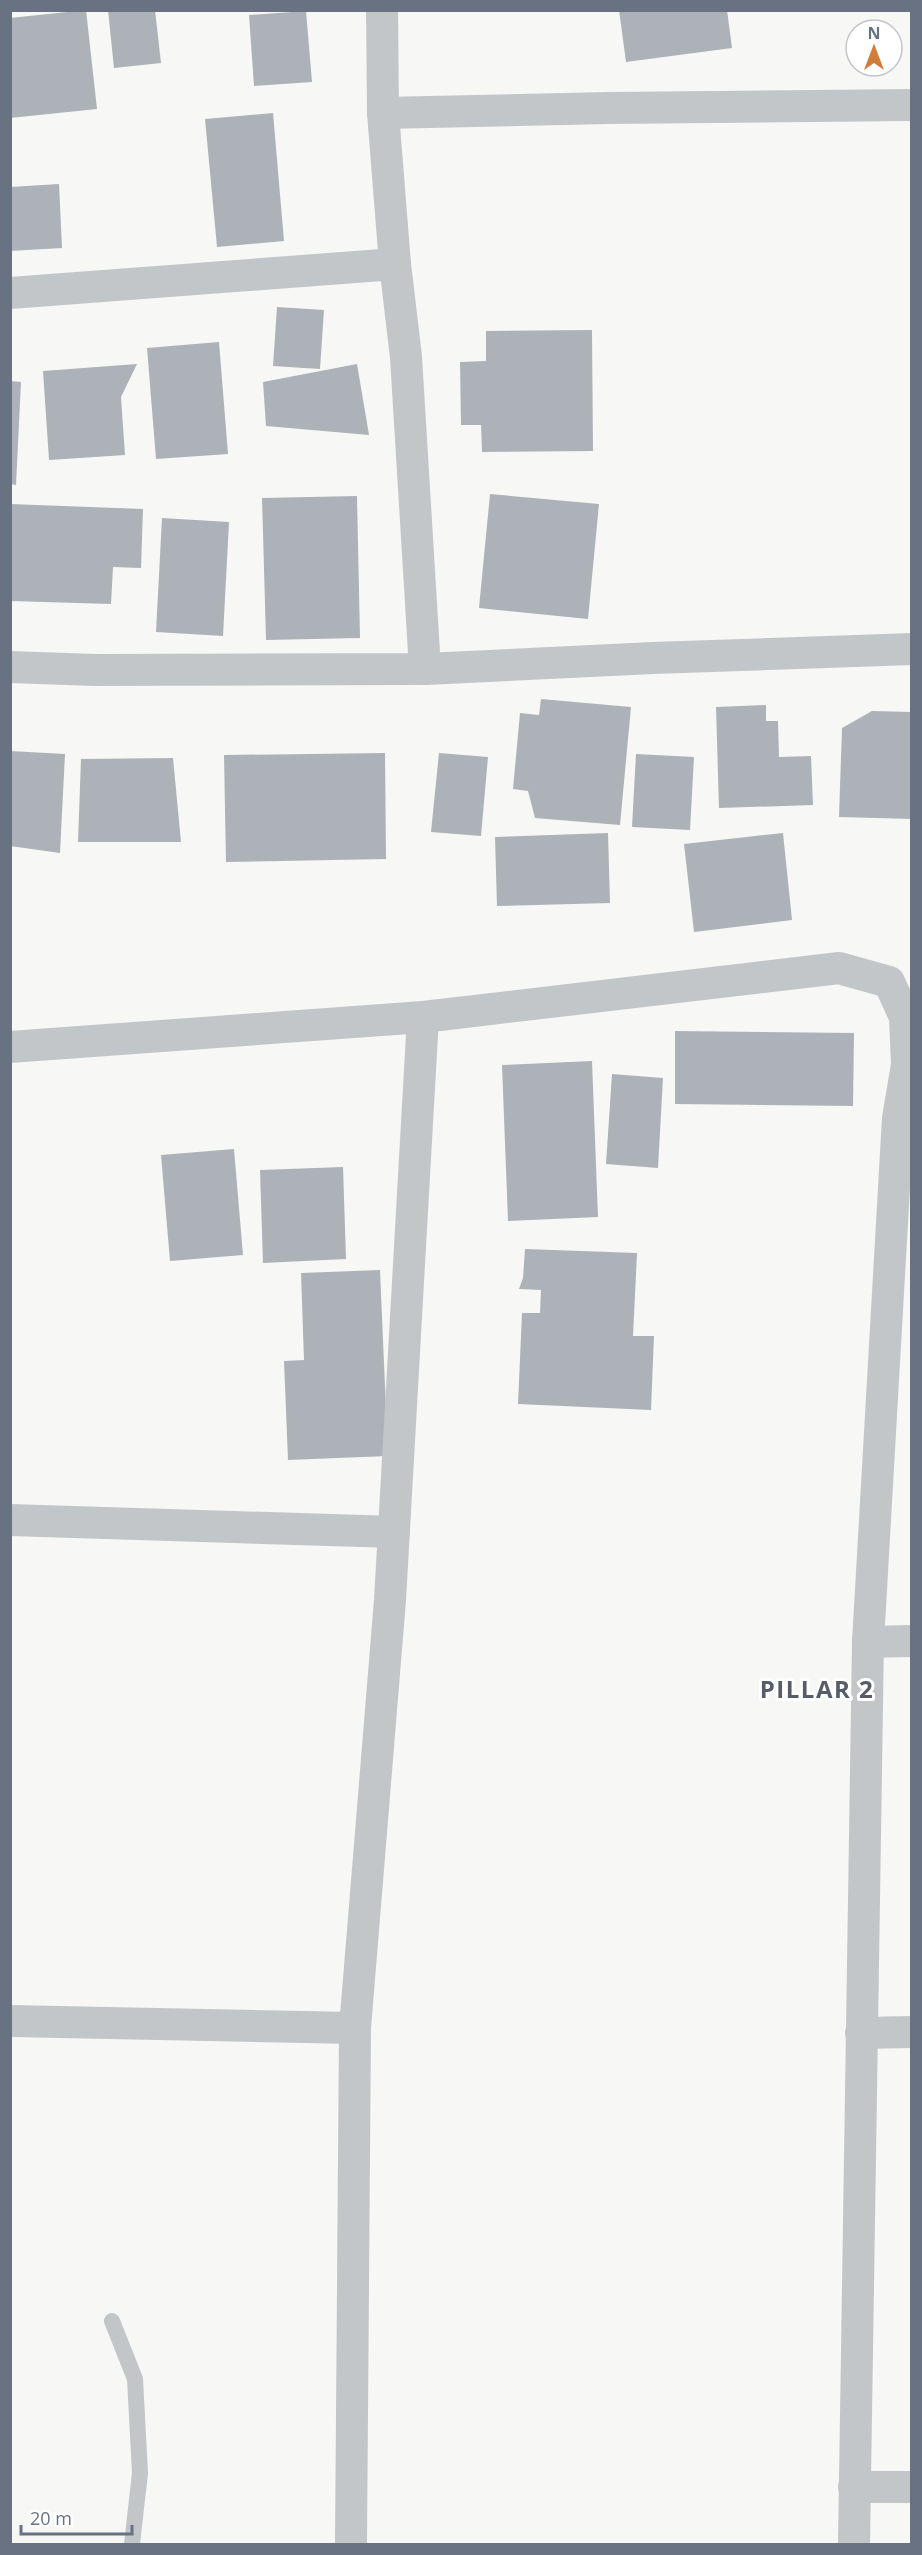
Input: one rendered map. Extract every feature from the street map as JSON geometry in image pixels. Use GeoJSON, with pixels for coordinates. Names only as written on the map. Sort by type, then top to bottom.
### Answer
{"type":"FeatureCollection","features":[{"type":"Feature","properties":{"kind":"street"},"geometry":{"type":"LineString","coordinates":[[382,10],[383,112],[395,264],[406,357],[425,669]]}},
{"type":"Feature","properties":{"kind":"street"},"geometry":{"type":"LineString","coordinates":[[383,112],[912,105]]}},
{"type":"Feature","properties":{"kind":"street"},"geometry":{"type":"LineString","coordinates":[[10,293],[395,264]]}},
{"type":"Feature","properties":{"kind":"street"},"geometry":{"type":"LineString","coordinates":[[10,667],[95,670],[425,669],[653,657],[912,649]]}},
{"type":"Feature","properties":{"kind":"street"},"geometry":{"type":"LineString","coordinates":[[10,1047],[423,1017],[839,968],[889,982],[905,1017],[907,1065],[868,1642],[854,2544]]}},
{"type":"Feature","properties":{"kind":"street"},"geometry":{"type":"LineString","coordinates":[[351,2544],[355,2028],[394,1532],[423,1017]]}},
{"type":"Feature","properties":{"kind":"street"},"geometry":{"type":"LineString","coordinates":[[10,1520],[394,1532]]}},
{"type":"Feature","properties":{"kind":"street"},"geometry":{"type":"LineString","coordinates":[[868,1642],[912,1641]]}},
{"type":"Feature","properties":{"kind":"street"},"geometry":{"type":"LineString","coordinates":[[10,2021],[355,2028]]}},
{"type":"Feature","properties":{"kind":"street"},"geometry":{"type":"LineString","coordinates":[[861,2032],[912,2032]]}},
{"type":"Feature","properties":{"kind":"street"},"geometry":{"type":"LineString","coordinates":[[854,2487],[912,2487]]}},
{"type":"Feature","properties":{"kind":"lane"},"geometry":{"type":"LineString","coordinates":[[112,2321],[135,2379],[140,2473],[132,2544]]}},
{"type":"Feature","properties":{"kind":"building"},"geometry":{"type":"Polygon","coordinates":[[[86,10],[97,109],[10,118],[10,18],[86,10]]]}},
{"type":"Feature","properties":{"kind":"building"},"geometry":{"type":"Polygon","coordinates":[[[108,10],[155,10],[161,63],[114,68],[108,10]]]}},
{"type":"Feature","properties":{"kind":"building"},"geometry":{"type":"Polygon","coordinates":[[[619,10],[727,10],[732,48],[626,62],[619,10]]]}},
{"type":"Feature","properties":{"kind":"building"},"geometry":{"type":"Polygon","coordinates":[[[306,11],[312,82],[254,86],[249,15],[306,11]]]}},
{"type":"Feature","properties":{"kind":"building"},"geometry":{"type":"Polygon","coordinates":[[[273,113],[284,241],[217,247],[205,119],[273,113]]]}},
{"type":"Feature","properties":{"kind":"building"},"geometry":{"type":"Polygon","coordinates":[[[59,184],[62,248],[10,251],[10,187],[59,184]]]}},
{"type":"Feature","properties":{"kind":"building"},"geometry":{"type":"Polygon","coordinates":[[[277,307],[324,310],[320,369],[273,366],[277,307]]]}},
{"type":"Feature","properties":{"kind":"building"},"geometry":{"type":"Polygon","coordinates":[[[592,330],[593,451],[482,452],[481,425],[461,425],[460,362],[486,361],[486,331],[592,330]]]}},
{"type":"Feature","properties":{"kind":"building"},"geometry":{"type":"Polygon","coordinates":[[[219,342],[228,454],[156,459],[147,348],[219,342]]]}},
{"type":"Feature","properties":{"kind":"building"},"geometry":{"type":"Polygon","coordinates":[[[137,364],[121,397],[125,455],[49,460],[43,371],[137,364]]]}},
{"type":"Feature","properties":{"kind":"building"},"geometry":{"type":"Polygon","coordinates":[[[357,364],[369,435],[266,426],[263,382],[357,364]]]}},
{"type":"Feature","properties":{"kind":"building"},"geometry":{"type":"Polygon","coordinates":[[[10,381],[21,382],[16,485],[10,484],[10,381]]]}},
{"type":"Feature","properties":{"kind":"building"},"geometry":{"type":"Polygon","coordinates":[[[490,494],[599,504],[588,619],[479,608],[490,494]]]}},
{"type":"Feature","properties":{"kind":"building"},"geometry":{"type":"Polygon","coordinates":[[[357,496],[360,638],[266,640],[262,498],[357,496]]]}},
{"type":"Feature","properties":{"kind":"building"},"geometry":{"type":"Polygon","coordinates":[[[10,504],[143,509],[141,568],[113,567],[111,604],[10,601],[10,504]]]}},
{"type":"Feature","properties":{"kind":"building"},"geometry":{"type":"Polygon","coordinates":[[[162,518],[229,522],[223,636],[156,632],[162,518]]]}},
{"type":"Feature","properties":{"kind":"building"},"geometry":{"type":"Polygon","coordinates":[[[541,699],[631,707],[620,825],[535,818],[528,791],[513,789],[520,713],[539,715],[541,699]]]}},
{"type":"Feature","properties":{"kind":"building"},"geometry":{"type":"Polygon","coordinates":[[[766,705],[766,721],[778,721],[779,757],[811,756],[813,805],[719,808],[716,707],[766,705]]]}},
{"type":"Feature","properties":{"kind":"building"},"geometry":{"type":"Polygon","coordinates":[[[872,711],[912,712],[912,819],[839,817],[842,728],[872,711]]]}},
{"type":"Feature","properties":{"kind":"building"},"geometry":{"type":"Polygon","coordinates":[[[10,751],[65,754],[60,853],[10,846],[10,751]]]}},
{"type":"Feature","properties":{"kind":"building"},"geometry":{"type":"Polygon","coordinates":[[[385,753],[386,859],[226,862],[224,755],[385,753]]]}},
{"type":"Feature","properties":{"kind":"building"},"geometry":{"type":"Polygon","coordinates":[[[439,753],[488,757],[481,836],[431,832],[439,753]]]}},
{"type":"Feature","properties":{"kind":"building"},"geometry":{"type":"Polygon","coordinates":[[[636,754],[694,757],[690,830],[632,827],[636,754]]]}},
{"type":"Feature","properties":{"kind":"building"},"geometry":{"type":"Polygon","coordinates":[[[173,758],[181,842],[78,842],[81,759],[173,758]]]}},
{"type":"Feature","properties":{"kind":"building"},"geometry":{"type":"Polygon","coordinates":[[[608,833],[610,903],[497,906],[495,837],[608,833]]]}},
{"type":"Feature","properties":{"kind":"building"},"geometry":{"type":"Polygon","coordinates":[[[783,833],[792,920],[694,932],[684,844],[783,833]]]}},
{"type":"Feature","properties":{"kind":"building"},"geometry":{"type":"Polygon","coordinates":[[[675,1031],[854,1033],[853,1106],[675,1104],[675,1031]]]}},
{"type":"Feature","properties":{"kind":"building"},"geometry":{"type":"Polygon","coordinates":[[[592,1061],[598,1217],[508,1221],[502,1065],[592,1061]]]}},
{"type":"Feature","properties":{"kind":"building"},"geometry":{"type":"Polygon","coordinates":[[[612,1074],[663,1078],[658,1168],[606,1164],[612,1074]]]}},
{"type":"Feature","properties":{"kind":"building"},"geometry":{"type":"Polygon","coordinates":[[[234,1149],[243,1255],[170,1261],[161,1155],[234,1149]]]}},
{"type":"Feature","properties":{"kind":"building"},"geometry":{"type":"Polygon","coordinates":[[[343,1167],[346,1259],[263,1263],[260,1170],[343,1167]]]}},
{"type":"Feature","properties":{"kind":"building"},"geometry":{"type":"Polygon","coordinates":[[[525,1249],[637,1253],[633,1336],[654,1336],[651,1410],[518,1404],[522,1313],[540,1313],[541,1290],[519,1289],[523,1278],[525,1249]]]}},
{"type":"Feature","properties":{"kind":"building"},"geometry":{"type":"Polygon","coordinates":[[[380,1270],[388,1456],[288,1460],[284,1361],[304,1360],[301,1273],[380,1270]]]}},
{"type":"Feature","properties":{"kind":"district","name":"PILLAR 2"},"geometry":{"type":"Point","coordinates":[817,1690]}}]}
